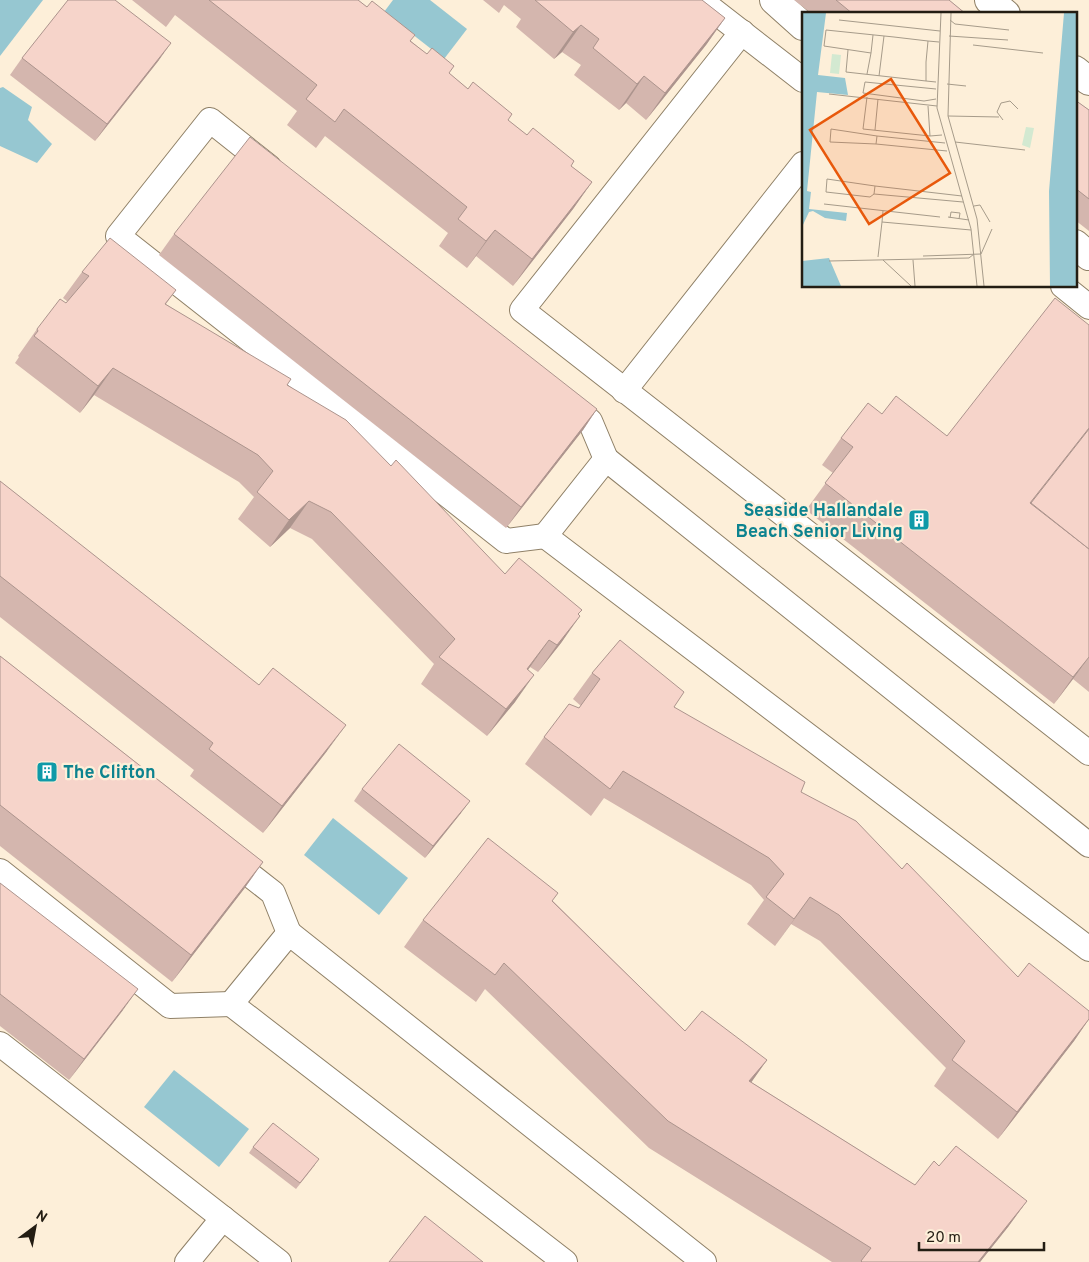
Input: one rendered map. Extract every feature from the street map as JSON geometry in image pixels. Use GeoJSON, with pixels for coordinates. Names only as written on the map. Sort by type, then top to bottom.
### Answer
{"type":"FeatureCollection","features":[{"type":"Feature","properties":{"kind":"street"},"geometry":{"type":"LineString","coordinates":[[774,0],[802,25]]}},
{"type":"Feature","properties":{"kind":"street"},"geometry":{"type":"LineString","coordinates":[[989,0],[1004,12]]}},
{"type":"Feature","properties":{"kind":"street"},"geometry":{"type":"LineString","coordinates":[[1076,71],[1089,81]]}},
{"type":"Feature","properties":{"kind":"street"},"geometry":{"type":"LineString","coordinates":[[1076,245],[1089,256]]}},
{"type":"Feature","properties":{"kind":"lane"},"geometry":{"type":"LineString","coordinates":[[700,0],[802,79]]}},
{"type":"Feature","properties":{"kind":"lane"},"geometry":{"type":"LineString","coordinates":[[742,32],[522,310],[1089,753]]}},
{"type":"Feature","properties":{"kind":"lane"},"geometry":{"type":"LineString","coordinates":[[288,182],[210,120],[118,236],[506,541],[545,536],[1089,949]]}},
{"type":"Feature","properties":{"kind":"lane"},"geometry":{"type":"LineString","coordinates":[[624,391],[802,165]]}},
{"type":"Feature","properties":{"kind":"lane"},"geometry":{"type":"LineString","coordinates":[[1065,288],[1089,307]]}},
{"type":"Feature","properties":{"kind":"lane"},"geometry":{"type":"LineString","coordinates":[[544,385],[590,422],[606,458],[1089,845]]}},
{"type":"Feature","properties":{"kind":"lane"},"geometry":{"type":"LineString","coordinates":[[545,536],[606,458]]}},
{"type":"Feature","properties":{"kind":"lane"},"geometry":{"type":"LineString","coordinates":[[210,844],[273,893],[289,933],[704,1262]]}},
{"type":"Feature","properties":{"kind":"lane"},"geometry":{"type":"LineString","coordinates":[[0,871],[170,1006],[231,1004],[565,1262]]}},
{"type":"Feature","properties":{"kind":"lane"},"geometry":{"type":"LineString","coordinates":[[231,1004],[289,933]]}},
{"type":"Feature","properties":{"kind":"lane"},"geometry":{"type":"LineString","coordinates":[[0,1044],[279,1262]]}},
{"type":"Feature","properties":{"kind":"lane"},"geometry":{"type":"LineString","coordinates":[[187,1262],[223,1218]]}},
{"type":"Feature","properties":{"kind":"water"},"geometry":{"type":"Polygon","coordinates":[[[0,0],[43,0],[0,56],[0,0]]]}},
{"type":"Feature","properties":{"kind":"water"},"geometry":{"type":"Polygon","coordinates":[[[393,0],[430,0],[467,29],[444,59],[384,12],[393,0]]]}},
{"type":"Feature","properties":{"kind":"water"},"geometry":{"type":"Polygon","coordinates":[[[3,87],[32,107],[28,120],[52,144],[37,163],[0,146],[0,88],[3,87]]]}},
{"type":"Feature","properties":{"kind":"water"},"geometry":{"type":"Polygon","coordinates":[[[333,818],[408,878],[379,915],[304,855],[333,818]]]}},
{"type":"Feature","properties":{"kind":"water"},"geometry":{"type":"Polygon","coordinates":[[[174,1070],[249,1129],[219,1167],[144,1107],[174,1070]]]}},
{"type":"Feature","properties":{"kind":"building"},"geometry":{"type":"Polygon","coordinates":[[[68,0],[115,0],[171,43],[107,124],[22,58],[68,0]]]}},
{"type":"Feature","properties":{"kind":"building"},"geometry":{"type":"Polygon","coordinates":[[[209,0],[358,0],[367,7],[372,1],[415,35],[410,41],[427,54],[432,48],[454,66],[449,73],[468,89],[473,82],[512,114],[508,120],[527,135],[533,128],[574,161],[571,166],[592,182],[532,259],[495,230],[486,241],[458,219],[467,207],[344,109],[335,122],[306,99],[317,85],[209,0]]]}},
{"type":"Feature","properties":{"kind":"building"},"geometry":{"type":"Polygon","coordinates":[[[535,0],[702,0],[725,18],[665,93],[644,76],[637,84],[593,48],[599,39],[581,25],[573,32],[535,0]]]}},
{"type":"Feature","properties":{"kind":"building"},"geometry":{"type":"Polygon","coordinates":[[[836,0],[949,0],[964,12],[851,12],[836,0]]]}},
{"type":"Feature","properties":{"kind":"building"},"geometry":{"type":"Polygon","coordinates":[[[1076,101],[1089,110],[1089,199],[1076,189],[1076,101]]]}},
{"type":"Feature","properties":{"kind":"building"},"geometry":{"type":"Polygon","coordinates":[[[250,137],[597,409],[521,507],[174,234],[250,137]]]}},
{"type":"Feature","properties":{"kind":"building"},"geometry":{"type":"Polygon","coordinates":[[[110,238],[176,290],[165,304],[291,379],[287,385],[346,420],[391,466],[396,460],[505,574],[519,558],[582,610],[578,614],[580,616],[557,645],[549,640],[527,669],[534,675],[506,709],[439,657],[455,639],[331,512],[309,501],[289,520],[257,492],[273,471],[258,455],[113,368],[98,386],[34,336],[38,331],[37,329],[60,299],[66,303],[89,276],[82,272],[110,238]]]}},
{"type":"Feature","properties":{"kind":"building","name":"Seaside Hallandale Beach Senior Living"},"geometry":{"type":"Polygon","coordinates":[[[1055,298],[1089,325],[1089,428],[1030,503],[1089,549],[1089,657],[1073,677],[825,483],[853,447],[841,438],[868,403],[882,414],[896,396],[947,436],[1055,298]]]}},
{"type":"Feature","properties":{"kind":"building"},"geometry":{"type":"Polygon","coordinates":[[[1089,429],[1089,549],[1031,503],[1089,429]]]}},
{"type":"Feature","properties":{"kind":"building"},"geometry":{"type":"Polygon","coordinates":[[[0,481],[259,685],[273,668],[346,725],[282,806],[209,749],[213,743],[0,576],[0,481]]]}},
{"type":"Feature","properties":{"kind":"building"},"geometry":{"type":"Polygon","coordinates":[[[620,640],[684,692],[674,707],[805,782],[801,792],[856,821],[902,869],[907,863],[1018,977],[1029,963],[1089,1011],[1089,1019],[1017,1112],[952,1060],[965,1041],[839,915],[810,897],[794,919],[766,897],[784,874],[769,858],[623,771],[610,789],[544,737],[569,704],[579,708],[600,679],[592,673],[620,640]]]}},
{"type":"Feature","properties":{"kind":"building","name":"The Clifton"},"geometry":{"type":"Polygon","coordinates":[[[0,656],[263,862],[191,955],[0,805],[0,656]]]}},
{"type":"Feature","properties":{"kind":"building"},"geometry":{"type":"Polygon","coordinates":[[[399,744],[470,801],[433,846],[362,789],[399,744]]]}},
{"type":"Feature","properties":{"kind":"building"},"geometry":{"type":"Polygon","coordinates":[[[488,838],[558,893],[552,901],[685,1031],[702,1011],[767,1060],[749,1081],[915,1185],[934,1161],[939,1166],[956,1146],[1027,1201],[978,1262],[862,1262],[871,1248],[668,1121],[504,963],[495,975],[423,920],[488,838]]]}},
{"type":"Feature","properties":{"kind":"building"},"geometry":{"type":"Polygon","coordinates":[[[0,883],[138,989],[84,1059],[0,994],[0,883]]]}},
{"type":"Feature","properties":{"kind":"building"},"geometry":{"type":"Polygon","coordinates":[[[273,1123],[319,1159],[300,1183],[253,1147],[273,1123]]]}},
{"type":"Feature","properties":{"kind":"building"},"geometry":{"type":"Polygon","coordinates":[[[425,1216],[483,1262],[389,1262],[425,1216]]]}},
{"type":"Feature","properties":{"kind":"place","name":"Seaside Hallandale Beach Senior Living"},"geometry":{"type":"Point","coordinates":[919,520]}},
{"type":"Feature","properties":{"kind":"place","name":"The Clifton"},"geometry":{"type":"Point","coordinates":[47,772]}}]}
